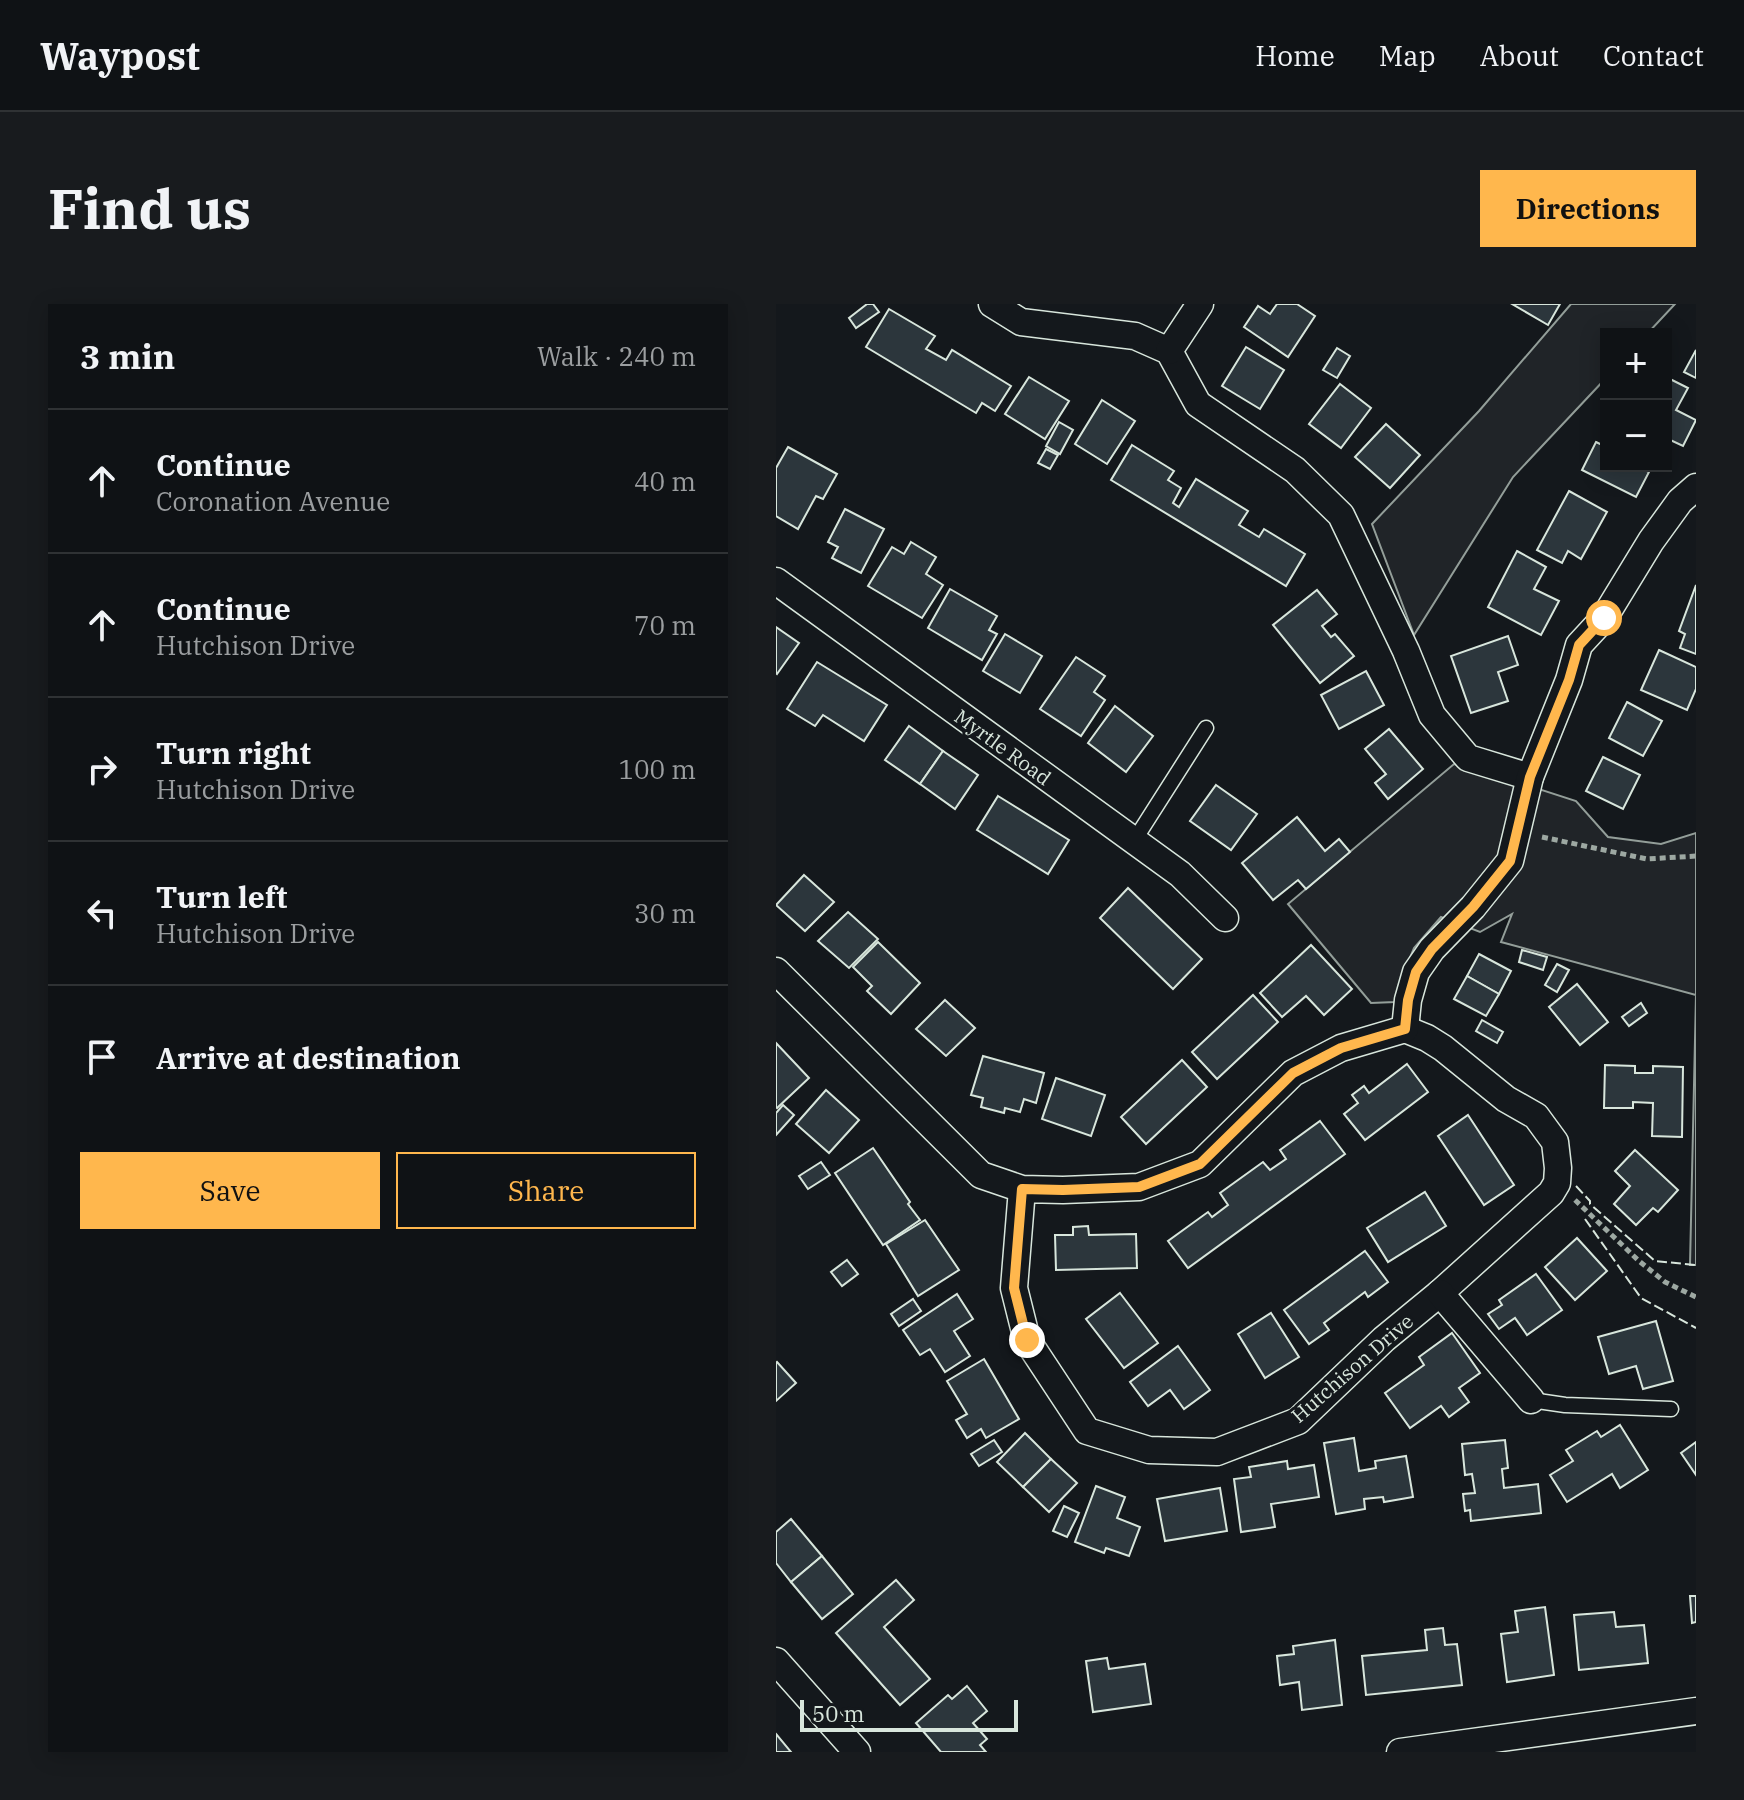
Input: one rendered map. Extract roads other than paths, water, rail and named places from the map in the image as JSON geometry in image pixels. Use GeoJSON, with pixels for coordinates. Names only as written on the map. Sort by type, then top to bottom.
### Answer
{"type":"FeatureCollection","features":[{"type":"Feature","properties":{"kind":"street"},"geometry":{"type":"LineString","coordinates":[[992,304],[1021,322],[1135,336],[1169,351],[1198,404],[1295,470],[1341,515],[1406,651],[1432,715],[1468,758],[1530,777]]}},
{"type":"Feature","properties":{"kind":"street"},"geometry":{"type":"LineString","coordinates":[[1169,351],[1200,304]]}},
{"type":"Feature","properties":{"kind":"street"},"geometry":{"type":"LineString","coordinates":[[776,971],[981,1175],[1022,1189],[1139,1187],[1200,1164],[1293,1073],[1341,1048],[1405,1029],[1408,1000],[1416,972],[1432,949],[1473,907],[1510,861],[1530,777],[1569,680],[1579,645],[1604,618],[1651,541],[1680,501],[1696,487]]}},
{"type":"Feature","properties":{"kind":"street","name":"Myrtle Road"},"geometry":{"type":"LineString","coordinates":[[776,581],[1180,874],[1225,918]]}},
{"type":"Feature","properties":{"kind":"street","name":"Hutchison Drive"},"geometry":{"type":"LineString","coordinates":[[1022,1189],[1014,1288],[1027,1340],[1087,1431],[1149,1450],[1217,1452],[1298,1421],[1384,1339],[1551,1193],[1557,1183],[1555,1142],[1536,1116],[1506,1099],[1443,1048],[1405,1029]]}},
{"type":"Feature","properties":{"kind":"street"},"geometry":{"type":"LineString","coordinates":[[1440,1293],[1531,1400]]}},
{"type":"Feature","properties":{"kind":"street"},"geometry":{"type":"LineString","coordinates":[[776,1661],[857,1752]]}},
{"type":"Feature","properties":{"kind":"street"},"geometry":{"type":"LineString","coordinates":[[1400,1752],[1696,1711]]}},
{"type":"Feature","properties":{"kind":"lane"},"geometry":{"type":"LineString","coordinates":[[1134,841],[1206,728]]}},
{"type":"Feature","properties":{"kind":"lane"},"geometry":{"type":"LineString","coordinates":[[1531,1400],[1565,1405],[1671,1409]]}}]}
